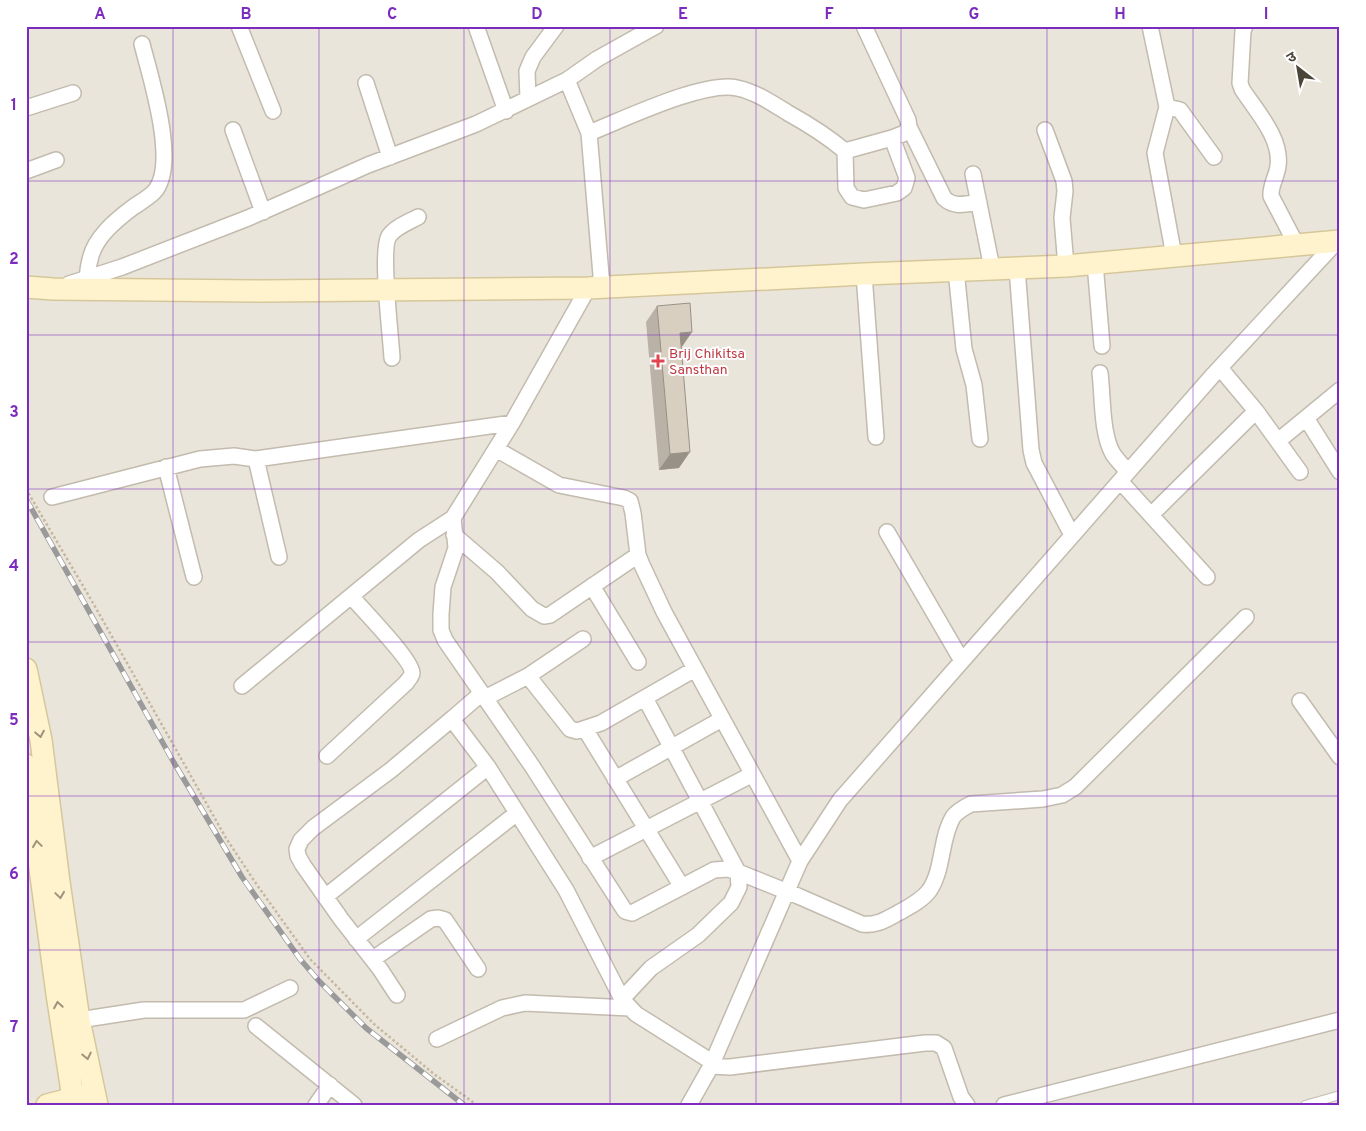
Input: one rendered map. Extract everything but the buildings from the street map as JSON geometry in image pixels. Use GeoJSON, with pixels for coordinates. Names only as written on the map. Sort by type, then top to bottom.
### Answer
{"type":"FeatureCollection","features":[{"type":"Feature","properties":{"kind":"street"},"geometry":{"type":"LineString","coordinates":[[239,26],[273,111]]}},
{"type":"Feature","properties":{"kind":"street"},"geometry":{"type":"LineString","coordinates":[[476,26],[506,110]]}},
{"type":"Feature","properties":{"kind":"street"},"geometry":{"type":"LineString","coordinates":[[528,99],[527,71],[533,57],[556,26]]}},
{"type":"Feature","properties":{"kind":"street"},"geometry":{"type":"LineString","coordinates":[[53,289],[122,267],[263,212],[323,184],[476,124],[567,80],[597,59],[656,26]]}},
{"type":"Feature","properties":{"kind":"street"},"geometry":{"type":"LineString","coordinates":[[864,26],[908,120],[909,127],[944,198],[950,204],[956,206],[979,202]]}},
{"type":"Feature","properties":{"kind":"street"},"geometry":{"type":"LineString","coordinates":[[1150,26],[1167,107],[1155,153],[1174,256]]}},
{"type":"Feature","properties":{"kind":"street"},"geometry":{"type":"LineString","coordinates":[[1245,26],[1243,31],[1240,83],[1242,90],[1272,136],[1276,146],[1278,166],[1271,196],[1296,244]]}},
{"type":"Feature","properties":{"kind":"street"},"geometry":{"type":"LineString","coordinates":[[87,279],[90,258],[96,244],[119,218],[154,191],[160,178],[163,163],[163,143],[160,116],[142,44]]}},
{"type":"Feature","properties":{"kind":"street"},"geometry":{"type":"LineString","coordinates":[[242,686],[419,540],[452,518],[595,288],[589,133],[567,80]]}},
{"type":"Feature","properties":{"kind":"street"},"geometry":{"type":"LineString","coordinates":[[366,83],[390,157]]}},
{"type":"Feature","properties":{"kind":"street"},"geometry":{"type":"LineString","coordinates":[[589,133],[685,95],[715,88],[736,87],[760,96],[827,136],[844,151],[846,188],[852,196],[864,200],[897,193],[904,188],[907,178],[892,138]]}},
{"type":"Feature","properties":{"kind":"street"},"geometry":{"type":"LineString","coordinates":[[26,108],[73,93]]}},
{"type":"Feature","properties":{"kind":"street"},"geometry":{"type":"LineString","coordinates":[[1167,107],[1180,110],[1214,157]]}},
{"type":"Feature","properties":{"kind":"street"},"geometry":{"type":"LineString","coordinates":[[844,151],[892,138],[905,133],[909,127]]}},
{"type":"Feature","properties":{"kind":"street"},"geometry":{"type":"LineString","coordinates":[[234,130],[263,212]]}},
{"type":"Feature","properties":{"kind":"street"},"geometry":{"type":"LineString","coordinates":[[1045,130],[1064,181],[1065,191],[1062,218],[1066,266]]}},
{"type":"Feature","properties":{"kind":"street"},"geometry":{"type":"LineString","coordinates":[[26,171],[56,160]]}},
{"type":"Feature","properties":{"kind":"street"},"geometry":{"type":"LineString","coordinates":[[973,174],[992,268]]}},
{"type":"Feature","properties":{"kind":"street"},"geometry":{"type":"LineString","coordinates":[[392,358],[386,242],[394,230],[418,217]]}},
{"type":"Feature","properties":{"kind":"street"},"geometry":{"type":"LineString","coordinates":[[26,287],[53,289],[264,291],[595,288],[1066,266],[1339,240]]}},
{"type":"Feature","properties":{"kind":"street"},"geometry":{"type":"LineString","coordinates":[[689,1105],[711,1064],[800,861],[840,800],[1220,368],[1339,240]]}},
{"type":"Feature","properties":{"kind":"street"},"geometry":{"type":"LineString","coordinates":[[1094,263],[1102,346]]}},
{"type":"Feature","properties":{"kind":"street"},"geometry":{"type":"LineString","coordinates":[[1017,268],[1031,450],[1034,463],[1072,535]]}},
{"type":"Feature","properties":{"kind":"street"},"geometry":{"type":"LineString","coordinates":[[956,270],[964,349],[974,385],[980,439]]}},
{"type":"Feature","properties":{"kind":"street"},"geometry":{"type":"LineString","coordinates":[[864,274],[876,437]]}},
{"type":"Feature","properties":{"kind":"street"},"geometry":{"type":"LineString","coordinates":[[1220,368],[1256,411],[1300,472]]}},
{"type":"Feature","properties":{"kind":"street"},"geometry":{"type":"LineString","coordinates":[[1100,372],[1108,444],[1124,477],[1151,514],[1207,576]]}},
{"type":"Feature","properties":{"kind":"street"},"geometry":{"type":"LineString","coordinates":[[1278,441],[1340,390]]}},
{"type":"Feature","properties":{"kind":"street"},"geometry":{"type":"LineString","coordinates":[[1151,514],[1256,411]]}},
{"type":"Feature","properties":{"kind":"street"},"geometry":{"type":"LineString","coordinates":[[1306,418],[1340,472]]}},
{"type":"Feature","properties":{"kind":"street"},"geometry":{"type":"LineString","coordinates":[[52,497],[200,459],[234,456],[256,459],[512,424]]}},
{"type":"Feature","properties":{"kind":"street"},"geometry":{"type":"LineString","coordinates":[[496,449],[559,485],[624,498],[630,501],[638,555],[664,612],[751,775],[800,861]]}},
{"type":"Feature","properties":{"kind":"street"},"geometry":{"type":"LineString","coordinates":[[256,459],[279,557]]}},
{"type":"Feature","properties":{"kind":"street"},"geometry":{"type":"LineString","coordinates":[[166,467],[194,577]]}},
{"type":"Feature","properties":{"kind":"street"},"geometry":{"type":"LineString","coordinates":[[452,518],[456,548],[443,587],[441,614],[445,640],[532,766],[624,911],[632,914],[714,870],[728,868],[862,924],[872,926],[883,922],[918,902],[928,892],[936,877],[949,827],[954,817],[962,809],[972,804],[1043,799],[1062,795],[1075,787],[1246,617]]}},
{"type":"Feature","properties":{"kind":"street"},"geometry":{"type":"LineString","coordinates":[[887,532],[962,661]]}},
{"type":"Feature","properties":{"kind":"street"},"geometry":{"type":"LineString","coordinates":[[454,534],[497,572],[539,614],[544,616],[550,615],[638,555]]}},
{"type":"Feature","properties":{"kind":"street"},"geometry":{"type":"LineString","coordinates":[[592,586],[638,662]]}},
{"type":"Feature","properties":{"kind":"street"},"geometry":{"type":"LineString","coordinates":[[327,756],[406,683],[412,675],[405,657],[351,596]]}},
{"type":"Feature","properties":{"kind":"street"},"geometry":{"type":"LineString","coordinates":[[397,996],[373,959],[325,897],[298,856],[297,849],[301,840],[313,828],[391,770],[453,718],[483,696],[528,676],[583,639]]}},
{"type":"Feature","properties":{"kind":"street"},"geometry":{"type":"LineString","coordinates":[[26,669],[41,740],[58,882],[79,1020],[96,1098],[47,1105]]}},
{"type":"Feature","properties":{"kind":"street"},"geometry":{"type":"LineString","coordinates":[[528,676],[570,729],[577,731],[601,723],[695,670]]}},
{"type":"Feature","properties":{"kind":"street"},"geometry":{"type":"LineString","coordinates":[[626,1004],[651,968],[698,935],[731,903],[739,887],[738,872],[645,698]]}},
{"type":"Feature","properties":{"kind":"street"},"geometry":{"type":"LineString","coordinates":[[1300,701],[1340,757]]}},
{"type":"Feature","properties":{"kind":"street"},"geometry":{"type":"LineString","coordinates":[[453,718],[456,726],[488,767],[566,890],[626,1004],[644,1019],[711,1064],[730,1067],[936,1043],[944,1048],[962,1097],[967,1105]]}},
{"type":"Feature","properties":{"kind":"street"},"geometry":{"type":"LineString","coordinates":[[615,779],[722,719]]}},
{"type":"Feature","properties":{"kind":"street"},"geometry":{"type":"LineString","coordinates":[[585,729],[682,887]]}},
{"type":"Feature","properties":{"kind":"street"},"geometry":{"type":"LineString","coordinates":[[26,765],[73,1102]]}},
{"type":"Feature","properties":{"kind":"street"},"geometry":{"type":"LineString","coordinates":[[325,897],[488,767]]}},
{"type":"Feature","properties":{"kind":"street"},"geometry":{"type":"LineString","coordinates":[[590,858],[751,775]]}},
{"type":"Feature","properties":{"kind":"street"},"geometry":{"type":"LineString","coordinates":[[356,939],[448,869],[517,813]]}},
{"type":"Feature","properties":{"kind":"street"},"geometry":{"type":"LineString","coordinates":[[373,959],[431,919],[438,918],[446,920],[478,969]]}},
{"type":"Feature","properties":{"kind":"street"},"geometry":{"type":"LineString","coordinates":[[79,1020],[144,1010],[244,1010],[290,988]]}},
{"type":"Feature","properties":{"kind":"street"},"geometry":{"type":"LineString","coordinates":[[437,1039],[502,1008],[525,1003],[626,1004]]}},
{"type":"Feature","properties":{"kind":"street"},"geometry":{"type":"LineString","coordinates":[[1004,1105],[1340,1020]]}},
{"type":"Feature","properties":{"kind":"street"},"geometry":{"type":"LineString","coordinates":[[256,1026],[354,1105]]}},
{"type":"Feature","properties":{"kind":"street"},"geometry":{"type":"LineString","coordinates":[[316,1105],[330,1085]]}},
{"type":"Feature","properties":{"kind":"lane"},"geometry":{"type":"LineString","coordinates":[[1305,1105],[1340,1095]]}},
{"type":"Feature","properties":{"kind":"path"},"geometry":{"type":"LineString","coordinates":[[26,489],[94,604],[226,838],[310,959],[374,1024],[434,1074],[478,1105]]}},
{"type":"Feature","properties":{"kind":"shaded area"},"geometry":{"type":"Polygon","coordinates":[[[26,26],[1340,26],[1340,1105],[26,1105],[26,26]]]}},
{"type":"Feature","properties":{"kind":"railway"},"geometry":{"type":"LineString","coordinates":[[26,499],[173,761],[242,877],[300,959],[366,1028],[464,1105]]}},
{"type":"Feature","properties":{"kind":"place","name":"Brij Chikitsa Sansthan"},"geometry":{"type":"Point","coordinates":[658,361]}}]}
